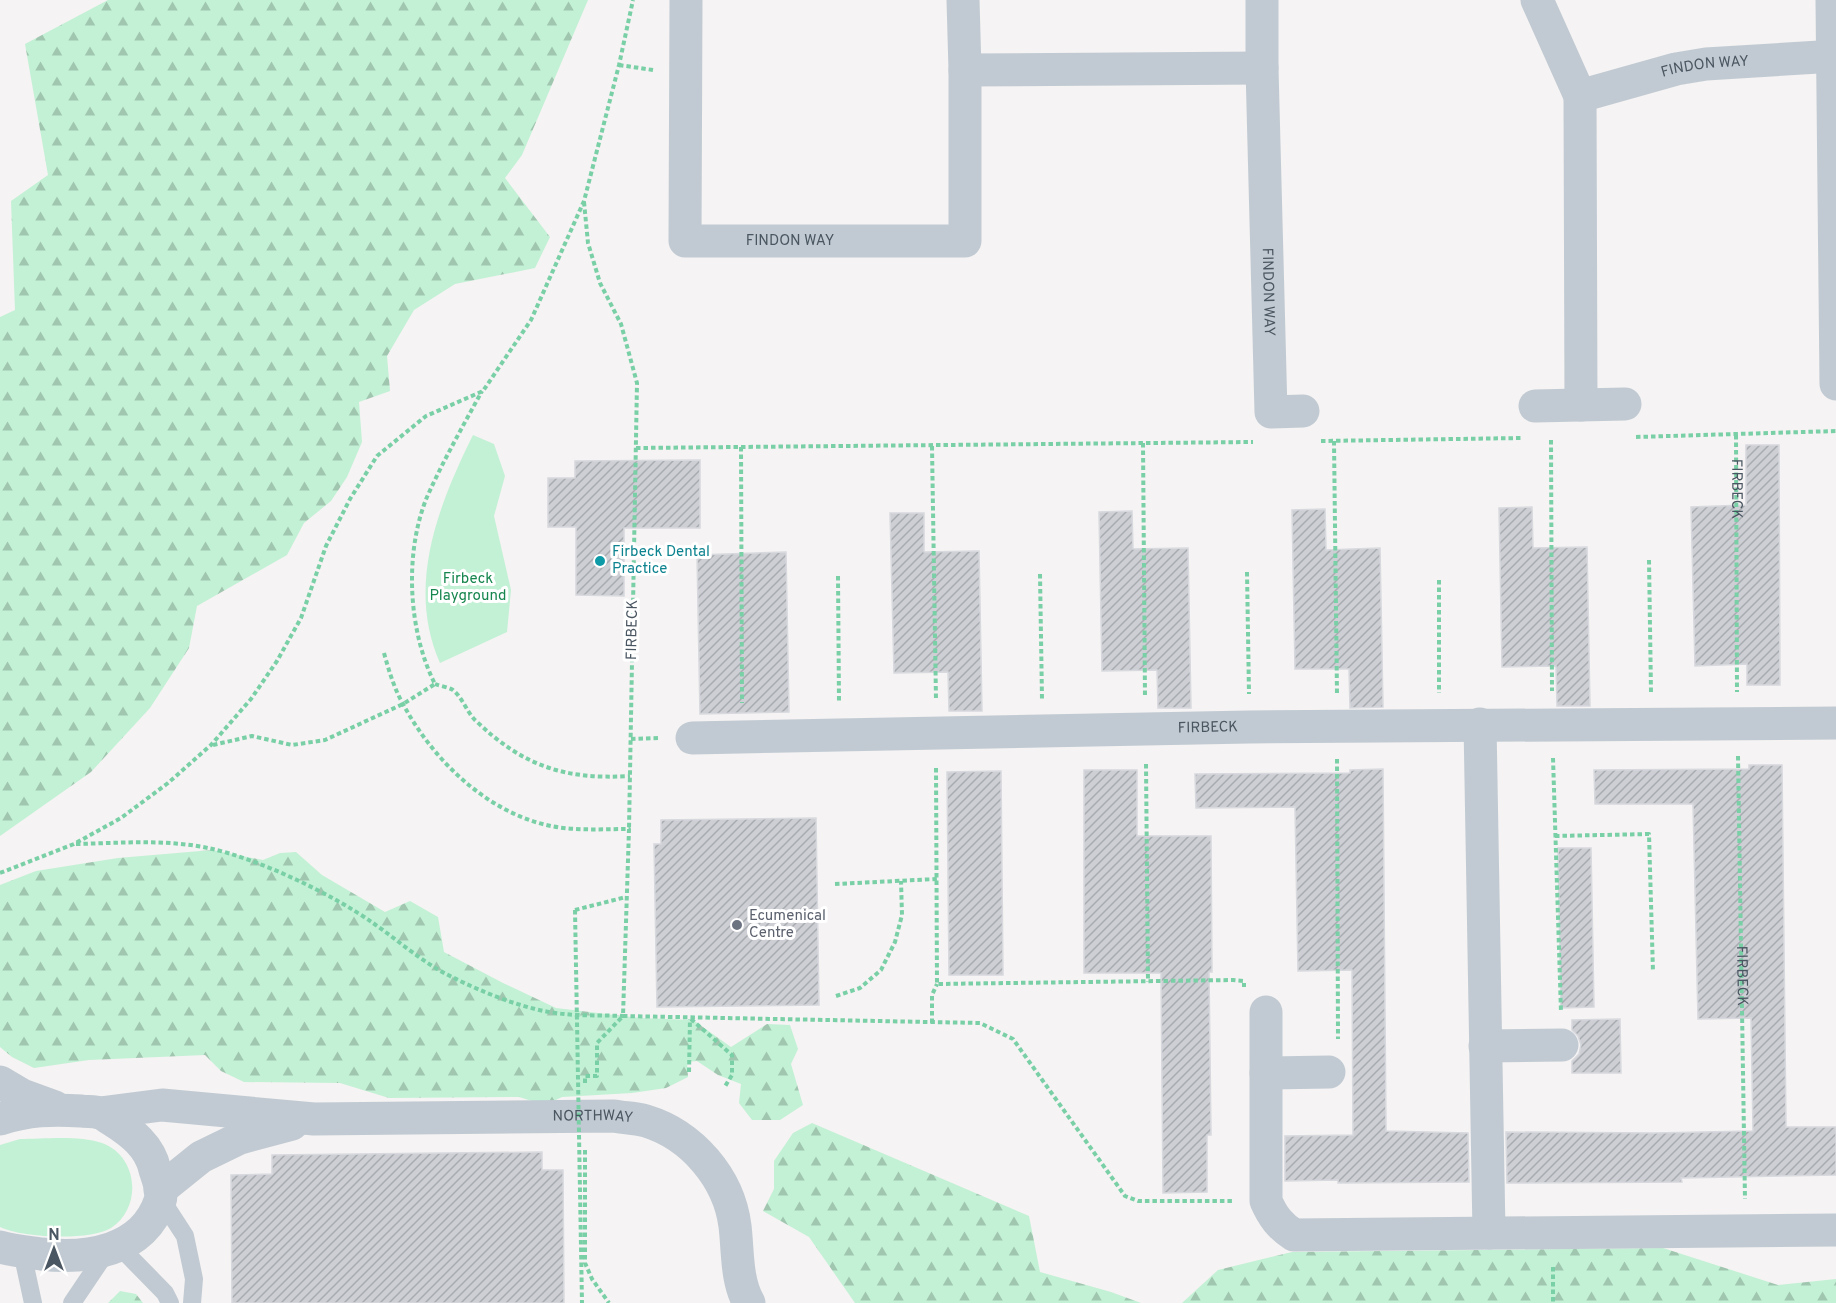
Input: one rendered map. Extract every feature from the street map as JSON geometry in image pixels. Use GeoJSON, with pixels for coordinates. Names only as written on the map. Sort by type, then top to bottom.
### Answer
{"type":"FeatureCollection","features":[{"type":"Feature","properties":{"kind":"street","name":"FINDON WAY"},"geometry":{"type":"LineString","coordinates":[[686,0],[685,241],[965,241],[963,0]]}},
{"type":"Feature","properties":{"kind":"street","name":"FINDON WAY"},"geometry":{"type":"LineString","coordinates":[[1262,0],[1271,412],[1309,426]]}},
{"type":"Feature","properties":{"kind":"street"},"geometry":{"type":"LineString","coordinates":[[1537,0],[1580,96],[1581,405]]}},
{"type":"Feature","properties":{"kind":"street"},"geometry":{"type":"LineString","coordinates":[[1832,0],[1835,56],[1836,384]]}},
{"type":"Feature","properties":{"kind":"street","name":"FINDON WAY"},"geometry":{"type":"LineString","coordinates":[[1580,96],[1676,69],[1706,64],[1835,56]]}},
{"type":"Feature","properties":{"kind":"street"},"geometry":{"type":"LineString","coordinates":[[965,70],[1262,68]]}},
{"type":"Feature","properties":{"kind":"street"},"geometry":{"type":"LineString","coordinates":[[1535,406],[1625,404]]}},
{"type":"Feature","properties":{"kind":"street","name":"FIRBECK"},"geometry":{"type":"LineString","coordinates":[[692,738],[1249,727],[1836,723]]}},
{"type":"Feature","properties":{"kind":"street"},"geometry":{"type":"LineString","coordinates":[[1480,724],[1489,1233]]}},
{"type":"Feature","properties":{"kind":"street"},"geometry":{"type":"LineString","coordinates":[[1266,1012],[1266,1201],[1272,1215],[1281,1226],[1294,1235],[1836,1230]]}},
{"type":"Feature","properties":{"kind":"street"},"geometry":{"type":"LineString","coordinates":[[1485,1046],[1562,1046]]}},
{"type":"Feature","properties":{"kind":"street"},"geometry":{"type":"LineString","coordinates":[[1266,1073],[1329,1072]]}},
{"type":"Feature","properties":{"kind":"street"},"geometry":{"type":"LineString","coordinates":[[0,1082],[22,1095],[63,1110]]}},
{"type":"Feature","properties":{"kind":"street","name":"NORTHWAY"},"geometry":{"type":"LineString","coordinates":[[100,1113],[162,1106],[314,1119],[585,1105],[614,1116],[647,1122],[675,1135],[699,1152],[717,1175],[729,1200],[735,1223],[740,1271],[749,1303]]}},
{"type":"Feature","properties":{"kind":"street"},"geometry":{"type":"LineString","coordinates":[[0,1119],[28,1111],[63,1110],[100,1113],[126,1128],[142,1143],[154,1163],[161,1194],[152,1218],[138,1235],[113,1248],[75,1256],[6,1249]]}},
{"type":"Feature","properties":{"kind":"street","name":"NORTHWAY"},"geometry":{"type":"LineString","coordinates":[[161,1194],[201,1157],[240,1138],[314,1119]]}},
{"type":"Feature","properties":{"kind":"lane"},"geometry":{"type":"LineString","coordinates":[[161,1194],[185,1236],[194,1279],[192,1303]]}},
{"type":"Feature","properties":{"kind":"lane"},"geometry":{"type":"LineString","coordinates":[[72,1303],[113,1248],[158,1286],[170,1303]]}},
{"type":"Feature","properties":{"kind":"lane"},"geometry":{"type":"LineString","coordinates":[[6,1249],[33,1303]]}},
{"type":"Feature","properties":{"kind":"path"},"geometry":{"type":"LineString","coordinates":[[630,776],[576,775],[544,768],[518,755],[492,736],[470,715],[453,691],[435,684],[425,665],[414,618],[413,564],[426,499],[448,453],[483,391],[531,320],[584,201],[633,0]]}},
{"type":"Feature","properties":{"kind":"path","name":"FIRBECK"},"geometry":{"type":"LineString","coordinates":[[584,201],[588,243],[600,283],[621,324],[637,383],[629,830],[623,1016]]}},
{"type":"Feature","properties":{"kind":"path"},"geometry":{"type":"LineString","coordinates":[[0,873],[74,844],[122,818],[211,746],[252,699],[277,661],[301,618],[326,546],[350,499],[377,456],[426,416],[483,391]]}},
{"type":"Feature","properties":{"kind":"path"},"geometry":{"type":"LineString","coordinates":[[1309,426],[1528,438]]}},
{"type":"Feature","properties":{"kind":"path"},"geometry":{"type":"LineString","coordinates":[[1630,437],[1836,431]]}},
{"type":"Feature","properties":{"kind":"path","name":"FIRBECK"},"geometry":{"type":"LineString","coordinates":[[1736,435],[1737,723],[1746,1231]]}},
{"type":"Feature","properties":{"kind":"path"},"geometry":{"type":"LineString","coordinates":[[1551,438],[1562,438]]}},
{"type":"Feature","properties":{"kind":"path"},"geometry":{"type":"LineString","coordinates":[[636,448],[1258,442]]}},
{"type":"Feature","properties":{"kind":"path"},"geometry":{"type":"LineString","coordinates":[[933,446],[937,879],[937,984],[932,995],[933,1023]]}},
{"type":"Feature","properties":{"kind":"path"},"geometry":{"type":"LineString","coordinates":[[741,447],[742,737]]}},
{"type":"Feature","properties":{"kind":"path"},"geometry":{"type":"LineString","coordinates":[[1648,560],[1651,724]]}},
{"type":"Feature","properties":{"kind":"path"},"geometry":{"type":"LineString","coordinates":[[1247,572],[1249,727]]}},
{"type":"Feature","properties":{"kind":"path"},"geometry":{"type":"LineString","coordinates":[[1040,574],[1042,731]]}},
{"type":"Feature","properties":{"kind":"path"},"geometry":{"type":"LineString","coordinates":[[838,576],[840,735]]}},
{"type":"Feature","properties":{"kind":"path"},"geometry":{"type":"LineString","coordinates":[[1439,580],[1440,725]]}},
{"type":"Feature","properties":{"kind":"path"},"geometry":{"type":"LineString","coordinates":[[384,653],[392,680],[417,727],[466,783],[492,803],[550,825],[582,829],[629,830]]}},
{"type":"Feature","properties":{"kind":"path"},"geometry":{"type":"LineString","coordinates":[[211,746],[252,736],[292,745],[325,740],[403,704],[435,684]]}},
{"type":"Feature","properties":{"kind":"path"},"geometry":{"type":"LineString","coordinates":[[1555,836],[1649,834],[1653,972]]}},
{"type":"Feature","properties":{"kind":"path"},"geometry":{"type":"LineString","coordinates":[[74,844],[172,844],[208,848],[245,859],[307,885],[371,921],[418,956],[450,976],[490,993],[562,1014],[690,1019],[980,1023],[1013,1039],[1125,1196],[1138,1201],[1266,1201]]}},
{"type":"Feature","properties":{"kind":"path"},"geometry":{"type":"LineString","coordinates":[[835,884],[937,879]]}},
{"type":"Feature","properties":{"kind":"path"},"geometry":{"type":"LineString","coordinates":[[836,996],[860,988],[881,970],[895,942],[902,915],[901,881]]}},
{"type":"Feature","properties":{"kind":"path"},"geometry":{"type":"LineString","coordinates":[[582,1303],[576,910],[626,897]]}},
{"type":"Feature","properties":{"kind":"path"},"geometry":{"type":"LineString","coordinates":[[937,984],[1244,981],[1244,1012],[1266,1012]]}},
{"type":"Feature","properties":{"kind":"path"},"geometry":{"type":"LineString","coordinates":[[609,1303],[592,1279],[585,1263],[585,1076],[597,1076],[597,1043],[623,1016]]}},
{"type":"Feature","properties":{"kind":"path"},"geometry":{"type":"LineString","coordinates":[[690,1019],[690,1072]]}},
{"type":"Feature","properties":{"kind":"path"},"geometry":{"type":"LineString","coordinates":[[690,1019],[732,1055],[732,1075],[723,1088]]}},
{"type":"Feature","properties":{"kind":"green space"},"geometry":{"type":"Polygon","coordinates":[[[108,0],[588,0],[522,155],[505,178],[550,237],[535,268],[455,284],[414,310],[387,356],[390,391],[359,402],[362,442],[347,477],[331,501],[304,523],[287,555],[197,606],[189,648],[150,708],[91,772],[0,836],[0,317],[15,310],[11,201],[48,175],[25,44],[108,0]]]}},
{"type":"Feature","properties":{"kind":"green space","name":"Firbeck Playground"},"geometry":{"type":"Polygon","coordinates":[[[473,435],[494,444],[505,476],[494,516],[511,590],[507,632],[440,663],[430,634],[426,605],[426,576],[438,518],[473,435]]]}},
{"type":"Feature","properties":{"kind":"green space"},"geometry":{"type":"Polygon","coordinates":[[[212,850],[263,860],[280,853],[296,852],[322,875],[385,912],[410,901],[438,917],[444,952],[556,1008],[640,1018],[693,1020],[731,1047],[767,1024],[790,1025],[798,1049],[791,1064],[803,1105],[780,1120],[752,1120],[739,1103],[741,1084],[718,1075],[697,1061],[687,1062],[688,1077],[666,1088],[632,1093],[562,1097],[545,1105],[519,1097],[389,1098],[340,1083],[244,1082],[221,1071],[205,1055],[89,1060],[34,1068],[12,1057],[0,1047],[0,885],[36,871],[118,858],[212,850]]]}},
{"type":"Feature","properties":{"kind":"green space"},"geometry":{"type":"Polygon","coordinates":[[[812,1123],[1029,1216],[1040,1272],[1141,1303],[855,1303],[809,1237],[763,1211],[774,1189],[774,1161],[793,1133],[812,1123]]]}},
{"type":"Feature","properties":{"kind":"green space"},"geometry":{"type":"Polygon","coordinates":[[[20,1139],[83,1139],[102,1143],[114,1150],[123,1159],[132,1182],[132,1195],[121,1219],[111,1228],[101,1232],[73,1236],[40,1236],[0,1227],[0,1145],[20,1139]]]}},
{"type":"Feature","properties":{"kind":"green space"},"geometry":{"type":"Polygon","coordinates":[[[1663,1248],[1778,1285],[1836,1279],[1836,1303],[1182,1303],[1218,1270],[1292,1252],[1663,1248]]]}},
{"type":"Feature","properties":{"kind":"green space"},"geometry":{"type":"Polygon","coordinates":[[[120,1291],[136,1294],[143,1303],[108,1303],[120,1291]]]}},
{"type":"Feature","properties":{"kind":"building"},"geometry":{"type":"Polygon","coordinates":[[[1746,445],[1779,445],[1780,685],[1747,685],[1747,664],[1695,666],[1691,507],[1746,505],[1746,445]]]}},
{"type":"Feature","properties":{"kind":"building"},"geometry":{"type":"Polygon","coordinates":[[[700,460],[700,528],[624,528],[624,596],[576,595],[576,527],[548,527],[548,478],[575,478],[575,461],[700,460]]]}},
{"type":"Feature","properties":{"kind":"building"},"geometry":{"type":"Polygon","coordinates":[[[1532,507],[1533,548],[1587,547],[1590,706],[1557,706],[1556,666],[1502,667],[1499,508],[1532,507]]]}},
{"type":"Feature","properties":{"kind":"building"},"geometry":{"type":"Polygon","coordinates":[[[1325,509],[1326,550],[1380,548],[1383,707],[1350,708],[1349,669],[1295,669],[1292,510],[1325,509]]]}},
{"type":"Feature","properties":{"kind":"building"},"geometry":{"type":"Polygon","coordinates":[[[1132,511],[1133,549],[1188,548],[1191,708],[1158,708],[1157,670],[1102,671],[1099,512],[1132,511]]]}},
{"type":"Feature","properties":{"kind":"building"},"geometry":{"type":"Polygon","coordinates":[[[890,513],[924,513],[924,552],[979,551],[982,711],[949,711],[948,672],[894,673],[890,513]]]}},
{"type":"Feature","properties":{"kind":"building"},"geometry":{"type":"Polygon","coordinates":[[[786,552],[789,712],[700,714],[697,555],[786,552]]]}},
{"type":"Feature","properties":{"kind":"building"},"geometry":{"type":"Polygon","coordinates":[[[1749,765],[1782,765],[1786,1127],[1836,1127],[1836,1175],[1681,1178],[1682,1182],[1507,1183],[1506,1132],[1753,1131],[1751,1018],[1698,1019],[1693,804],[1595,804],[1594,770],[1749,769],[1749,765]]]}},
{"type":"Feature","properties":{"kind":"building"},"geometry":{"type":"Polygon","coordinates":[[[1383,769],[1386,1131],[1468,1133],[1469,1182],[1285,1181],[1285,1136],[1353,1135],[1352,970],[1298,971],[1295,807],[1196,808],[1195,774],[1350,773],[1350,770],[1383,769]]]}},
{"type":"Feature","properties":{"kind":"building"},"geometry":{"type":"Polygon","coordinates":[[[1084,770],[1137,770],[1137,836],[1211,836],[1212,972],[1209,972],[1211,1135],[1207,1135],[1207,1192],[1163,1193],[1161,973],[1084,973],[1084,770]]]}},
{"type":"Feature","properties":{"kind":"building"},"geometry":{"type":"Polygon","coordinates":[[[1001,771],[1003,975],[949,975],[947,772],[1001,771]]]}},
{"type":"Feature","properties":{"kind":"building","name":"Ecumenical Centre"},"geometry":{"type":"Polygon","coordinates":[[[816,818],[819,1005],[657,1007],[654,844],[661,844],[661,820],[816,818]]]}},
{"type":"Feature","properties":{"kind":"building"},"geometry":{"type":"Polygon","coordinates":[[[1558,848],[1591,848],[1594,1007],[1561,1008],[1558,848]]]}},
{"type":"Feature","properties":{"kind":"building"},"geometry":{"type":"Polygon","coordinates":[[[1620,1019],[1621,1073],[1572,1073],[1572,1061],[1579,1054],[1581,1045],[1578,1036],[1572,1030],[1572,1020],[1620,1019]]]}},
{"type":"Feature","properties":{"kind":"building"},"geometry":{"type":"Polygon","coordinates":[[[542,1152],[542,1170],[563,1170],[564,1303],[232,1303],[231,1175],[272,1174],[272,1155],[542,1152]]]}},
{"type":"Feature","properties":{"kind":"place","name":"Firbeck Dental Practice"},"geometry":{"type":"Point","coordinates":[600,561]}},
{"type":"Feature","properties":{"kind":"place","name":"Ecumenical Centre"},"geometry":{"type":"Point","coordinates":[737,925]}}]}
